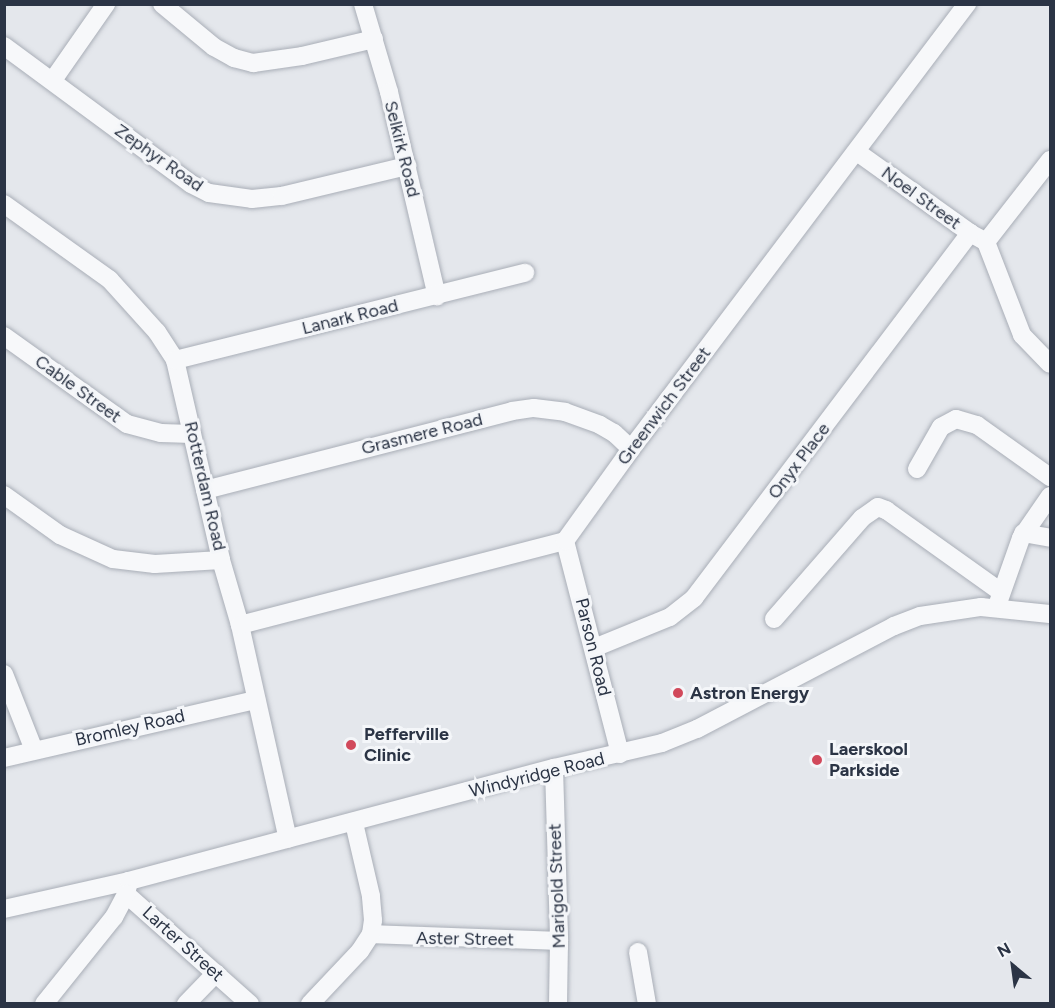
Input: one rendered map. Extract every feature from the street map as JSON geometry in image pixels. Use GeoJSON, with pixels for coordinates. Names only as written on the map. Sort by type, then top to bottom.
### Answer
{"type":"FeatureCollection","features":[{"type":"Feature","properties":{"kind":"street"},"geometry":{"type":"LineString","coordinates":[[53,80],[106,4]]}},
{"type":"Feature","properties":{"kind":"street"},"geometry":{"type":"LineString","coordinates":[[162,4],[214,47],[234,58],[253,63],[302,56],[374,39]]}},
{"type":"Feature","properties":{"kind":"street","name":"Selkirk Road"},"geometry":{"type":"LineString","coordinates":[[363,4],[407,166],[437,296]]}},
{"type":"Feature","properties":{"kind":"street","name":"Greenwich Street"},"geometry":{"type":"LineString","coordinates":[[565,541],[631,449],[967,4]]}},
{"type":"Feature","properties":{"kind":"street","name":"Zephyr Road"},"geometry":{"type":"LineString","coordinates":[[4,46],[191,184],[219,195],[252,199],[282,196],[407,166]]}},
{"type":"Feature","properties":{"kind":"street","name":"Noel Street"},"geometry":{"type":"LineString","coordinates":[[857,152],[978,238]]}},
{"type":"Feature","properties":{"kind":"street","name":"Onyx Place"},"geometry":{"type":"LineString","coordinates":[[594,648],[670,617],[694,598],[978,238],[1050,160]]}},
{"type":"Feature","properties":{"kind":"street","name":"Rotterdam Road"},"geometry":{"type":"LineString","coordinates":[[4,204],[110,280],[151,324],[175,360],[221,560],[240,625],[288,839]]}},
{"type":"Feature","properties":{"kind":"street"},"geometry":{"type":"LineString","coordinates":[[978,238],[1022,335],[1050,364]]}},
{"type":"Feature","properties":{"kind":"street","name":"Lanark Road"},"geometry":{"type":"LineString","coordinates":[[175,360],[525,273]]}},
{"type":"Feature","properties":{"kind":"street","name":"Cable Street"},"geometry":{"type":"LineString","coordinates":[[4,336],[127,424],[161,433],[192,434]]}},
{"type":"Feature","properties":{"kind":"street","name":"Grasmere Road"},"geometry":{"type":"LineString","coordinates":[[205,490],[512,411],[534,408],[565,412],[600,425],[614,433],[631,449]]}},
{"type":"Feature","properties":{"kind":"street"},"geometry":{"type":"LineString","coordinates":[[917,469],[940,427],[956,419],[977,425],[1050,477]]}},
{"type":"Feature","properties":{"kind":"street"},"geometry":{"type":"LineString","coordinates":[[4,495],[60,535],[113,559],[155,564],[221,560]]}},
{"type":"Feature","properties":{"kind":"street"},"geometry":{"type":"LineString","coordinates":[[774,619],[862,518],[878,507],[886,510],[999,600],[1023,533],[1050,496]]}},
{"type":"Feature","properties":{"kind":"street"},"geometry":{"type":"LineString","coordinates":[[1023,533],[1050,538]]}},
{"type":"Feature","properties":{"kind":"street"},"geometry":{"type":"LineString","coordinates":[[240,625],[565,541]]}},
{"type":"Feature","properties":{"kind":"street","name":"Parson Road"},"geometry":{"type":"LineString","coordinates":[[565,541],[620,754]]}},
{"type":"Feature","properties":{"kind":"street","name":"Windyridge Road"},"geometry":{"type":"LineString","coordinates":[[4,909],[127,887],[288,839],[554,768],[662,743],[691,732],[894,626],[938,612],[999,600],[1050,614]]}},
{"type":"Feature","properties":{"kind":"street"},"geometry":{"type":"LineString","coordinates":[[4,674],[34,750]]}},
{"type":"Feature","properties":{"kind":"street","name":"Bromley Road"},"geometry":{"type":"LineString","coordinates":[[4,758],[256,700]]}},
{"type":"Feature","properties":{"kind":"street","name":"Marigold Street"},"geometry":{"type":"LineString","coordinates":[[554,768],[560,941],[558,1004]]}},
{"type":"Feature","properties":{"kind":"street"},"geometry":{"type":"LineString","coordinates":[[310,1004],[360,951],[371,934],[373,910],[354,823]]}},
{"type":"Feature","properties":{"kind":"street"},"geometry":{"type":"LineString","coordinates":[[44,1004],[114,917],[127,887]]}},
{"type":"Feature","properties":{"kind":"street","name":"Larter Street"},"geometry":{"type":"LineString","coordinates":[[127,887],[250,1004]]}},
{"type":"Feature","properties":{"kind":"street","name":"Aster Street"},"geometry":{"type":"LineString","coordinates":[[371,934],[560,941]]}},
{"type":"Feature","properties":{"kind":"street"},"geometry":{"type":"LineString","coordinates":[[638,952],[647,1004]]}},
{"type":"Feature","properties":{"kind":"street"},"geometry":{"type":"LineString","coordinates":[[186,1004],[216,973]]}},
{"type":"Feature","properties":{"kind":"place","name":"Astron Energy"},"geometry":{"type":"Point","coordinates":[678,693]}},
{"type":"Feature","properties":{"kind":"place","name":"Pefferville Clinic"},"geometry":{"type":"Point","coordinates":[351,745]}},
{"type":"Feature","properties":{"kind":"place","name":"Laerskool Parkside"},"geometry":{"type":"Point","coordinates":[817,760]}}]}
